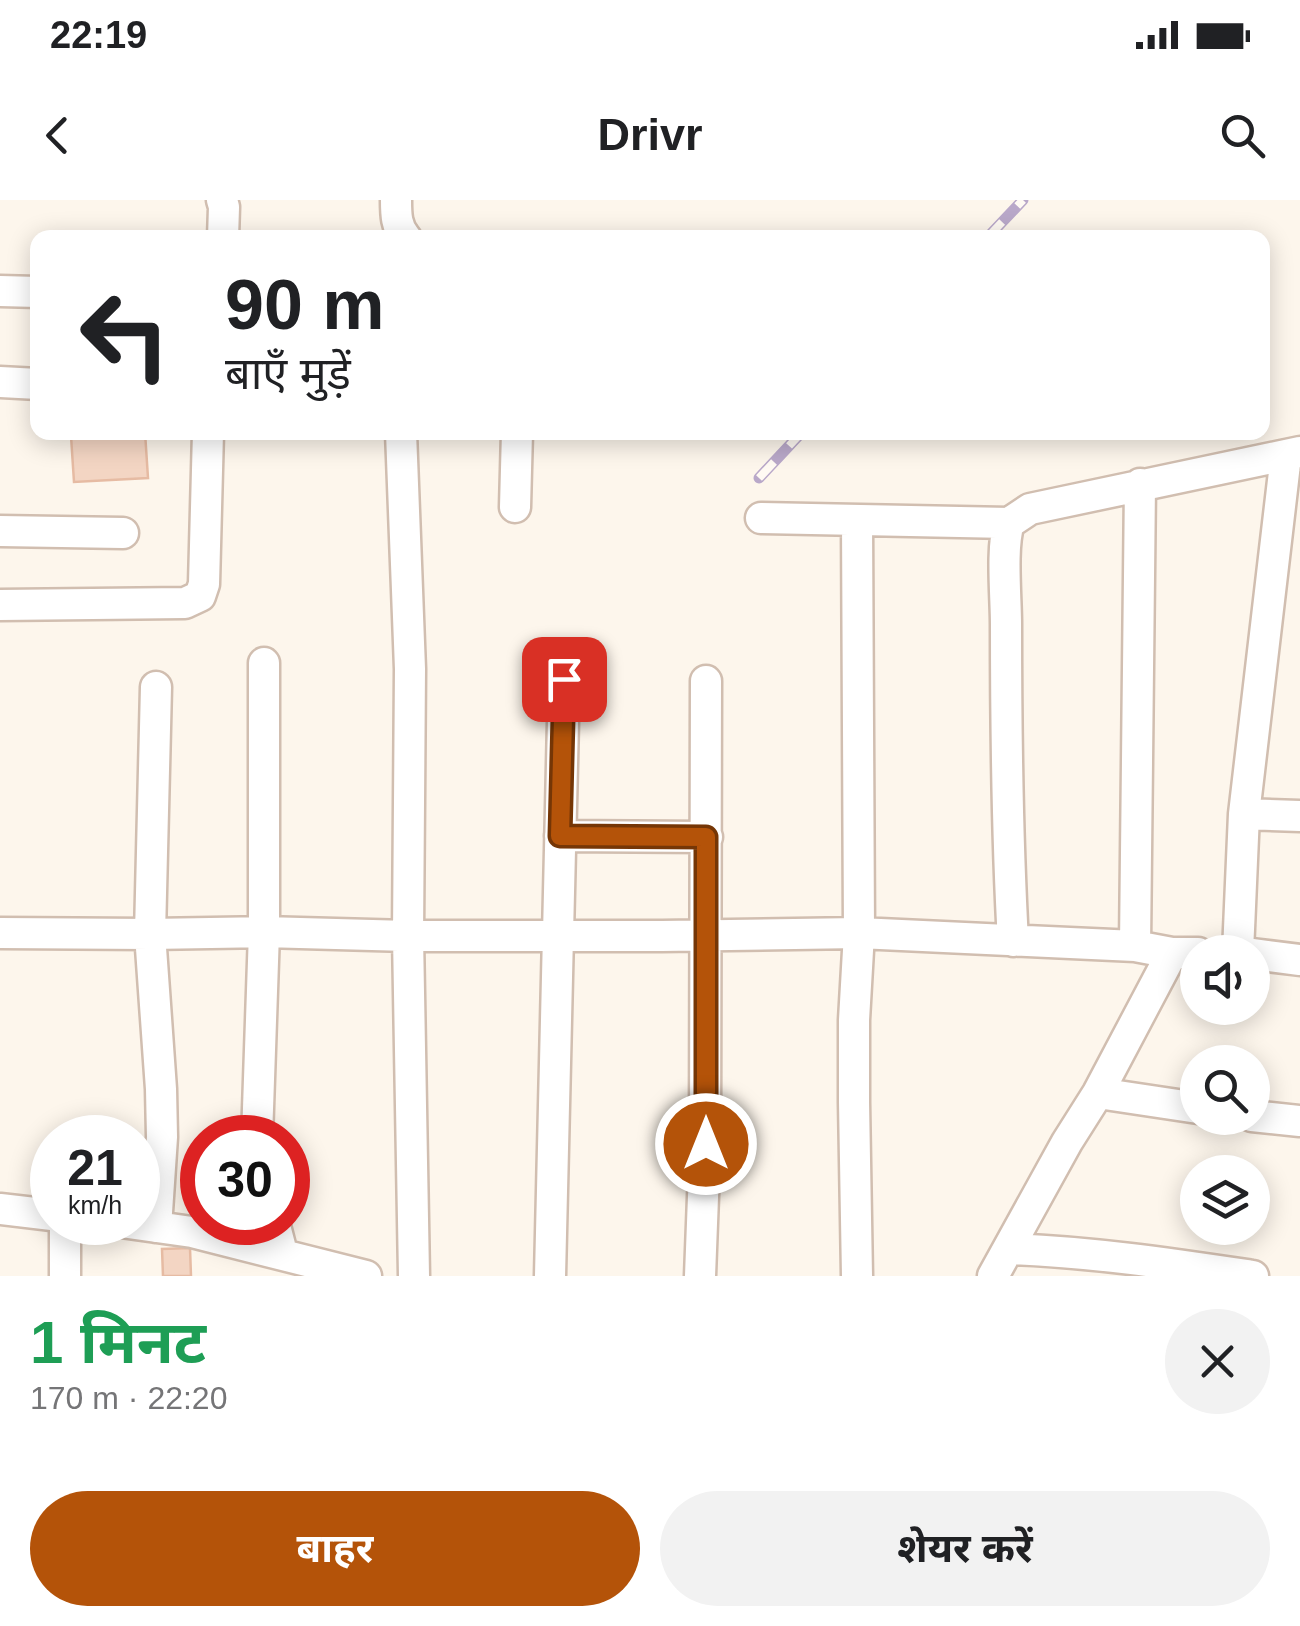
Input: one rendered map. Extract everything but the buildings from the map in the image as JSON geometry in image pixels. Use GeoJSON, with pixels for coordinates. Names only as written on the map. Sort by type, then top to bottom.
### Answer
{"type":"FeatureCollection","features":[{"type":"Feature","properties":{"kind":"street"},"geometry":{"type":"LineString","coordinates":[[222,200],[223,230]]}},
{"type":"Feature","properties":{"kind":"street"},"geometry":{"type":"LineString","coordinates":[[396,200],[400,230]]}},
{"type":"Feature","properties":{"kind":"street"},"geometry":{"type":"LineString","coordinates":[[0,291],[30,292]]}},
{"type":"Feature","properties":{"kind":"street"},"geometry":{"type":"LineString","coordinates":[[0,382],[30,384]]}},
{"type":"Feature","properties":{"kind":"street"},"geometry":{"type":"LineString","coordinates":[[0,605],[185,603],[200,596],[204,584],[208,440]]}},
{"type":"Feature","properties":{"kind":"street"},"geometry":{"type":"LineString","coordinates":[[401,440],[410,669],[408,936],[414,1276]]}},
{"type":"Feature","properties":{"kind":"street"},"geometry":{"type":"LineString","coordinates":[[515,508],[516,440]]}},
{"type":"Feature","properties":{"kind":"street"},"geometry":{"type":"LineString","coordinates":[[761,518],[1009,524],[1030,509],[1293,454],[1244,814],[1239,935]]}},
{"type":"Feature","properties":{"kind":"street"},"geometry":{"type":"LineString","coordinates":[[1135,946],[1140,484]]}},
{"type":"Feature","properties":{"kind":"street"},"geometry":{"type":"LineString","coordinates":[[857,521],[859,933],[854,1102],[858,1276]]}},
{"type":"Feature","properties":{"kind":"street"},"geometry":{"type":"LineString","coordinates":[[1009,524],[1008,856],[1013,940]]}},
{"type":"Feature","properties":{"kind":"street"},"geometry":{"type":"LineString","coordinates":[[0,532],[123,533]]}},
{"type":"Feature","properties":{"kind":"street"},"geometry":{"type":"LineString","coordinates":[[258,1115],[264,932],[264,663]]}},
{"type":"Feature","properties":{"kind":"street"},"geometry":{"type":"LineString","coordinates":[[550,1276],[564,679]]}},
{"type":"Feature","properties":{"kind":"street"},"geometry":{"type":"LineString","coordinates":[[700,1276],[706,1144],[706,681]]}},
{"type":"Feature","properties":{"kind":"street"},"geometry":{"type":"LineString","coordinates":[[156,687],[150,934],[161,1090],[160,1166]]}},
{"type":"Feature","properties":{"kind":"street"},"geometry":{"type":"LineString","coordinates":[[1244,814],[1300,816]]}},
{"type":"Feature","properties":{"kind":"street"},"geometry":{"type":"LineString","coordinates":[[560,836],[706,837]]}},
{"type":"Feature","properties":{"kind":"street"},"geometry":{"type":"LineString","coordinates":[[0,933],[859,933],[1135,946],[1180,952]]}},
{"type":"Feature","properties":{"kind":"street"},"geometry":{"type":"LineString","coordinates":[[1270,956],[1300,960]]}},
{"type":"Feature","properties":{"kind":"street"},"geometry":{"type":"LineString","coordinates":[[993,1276],[1066,1142],[1180,961]]}},
{"type":"Feature","properties":{"kind":"street"},"geometry":{"type":"LineString","coordinates":[[1098,1093],[1180,1105]]}},
{"type":"Feature","properties":{"kind":"street"},"geometry":{"type":"LineString","coordinates":[[1270,1118],[1300,1121]]}},
{"type":"Feature","properties":{"kind":"street"},"geometry":{"type":"LineString","coordinates":[[0,1209],[30,1212]]}},
{"type":"Feature","properties":{"kind":"street"},"geometry":{"type":"LineString","coordinates":[[160,1228],[192,1232],[301,1264],[366,1276]]}},
{"type":"Feature","properties":{"kind":"street"},"geometry":{"type":"LineString","coordinates":[[65,1276],[66,1245]]}},
{"type":"Feature","properties":{"kind":"street"},"geometry":{"type":"LineString","coordinates":[[1010,1248],[1148,1260],[1253,1276]]}},
{"type":"Feature","properties":{"kind":"railway"},"geometry":{"type":"LineString","coordinates":[[995,230],[1023,200]]}},
{"type":"Feature","properties":{"kind":"railway"},"geometry":{"type":"LineString","coordinates":[[759,478],[795,440]]}},
{"type":"Feature","properties":{"kind":"route"},"geometry":{"type":"LineString","coordinates":[[564,679],[560,836],[706,837],[706,1144]]}}]}
